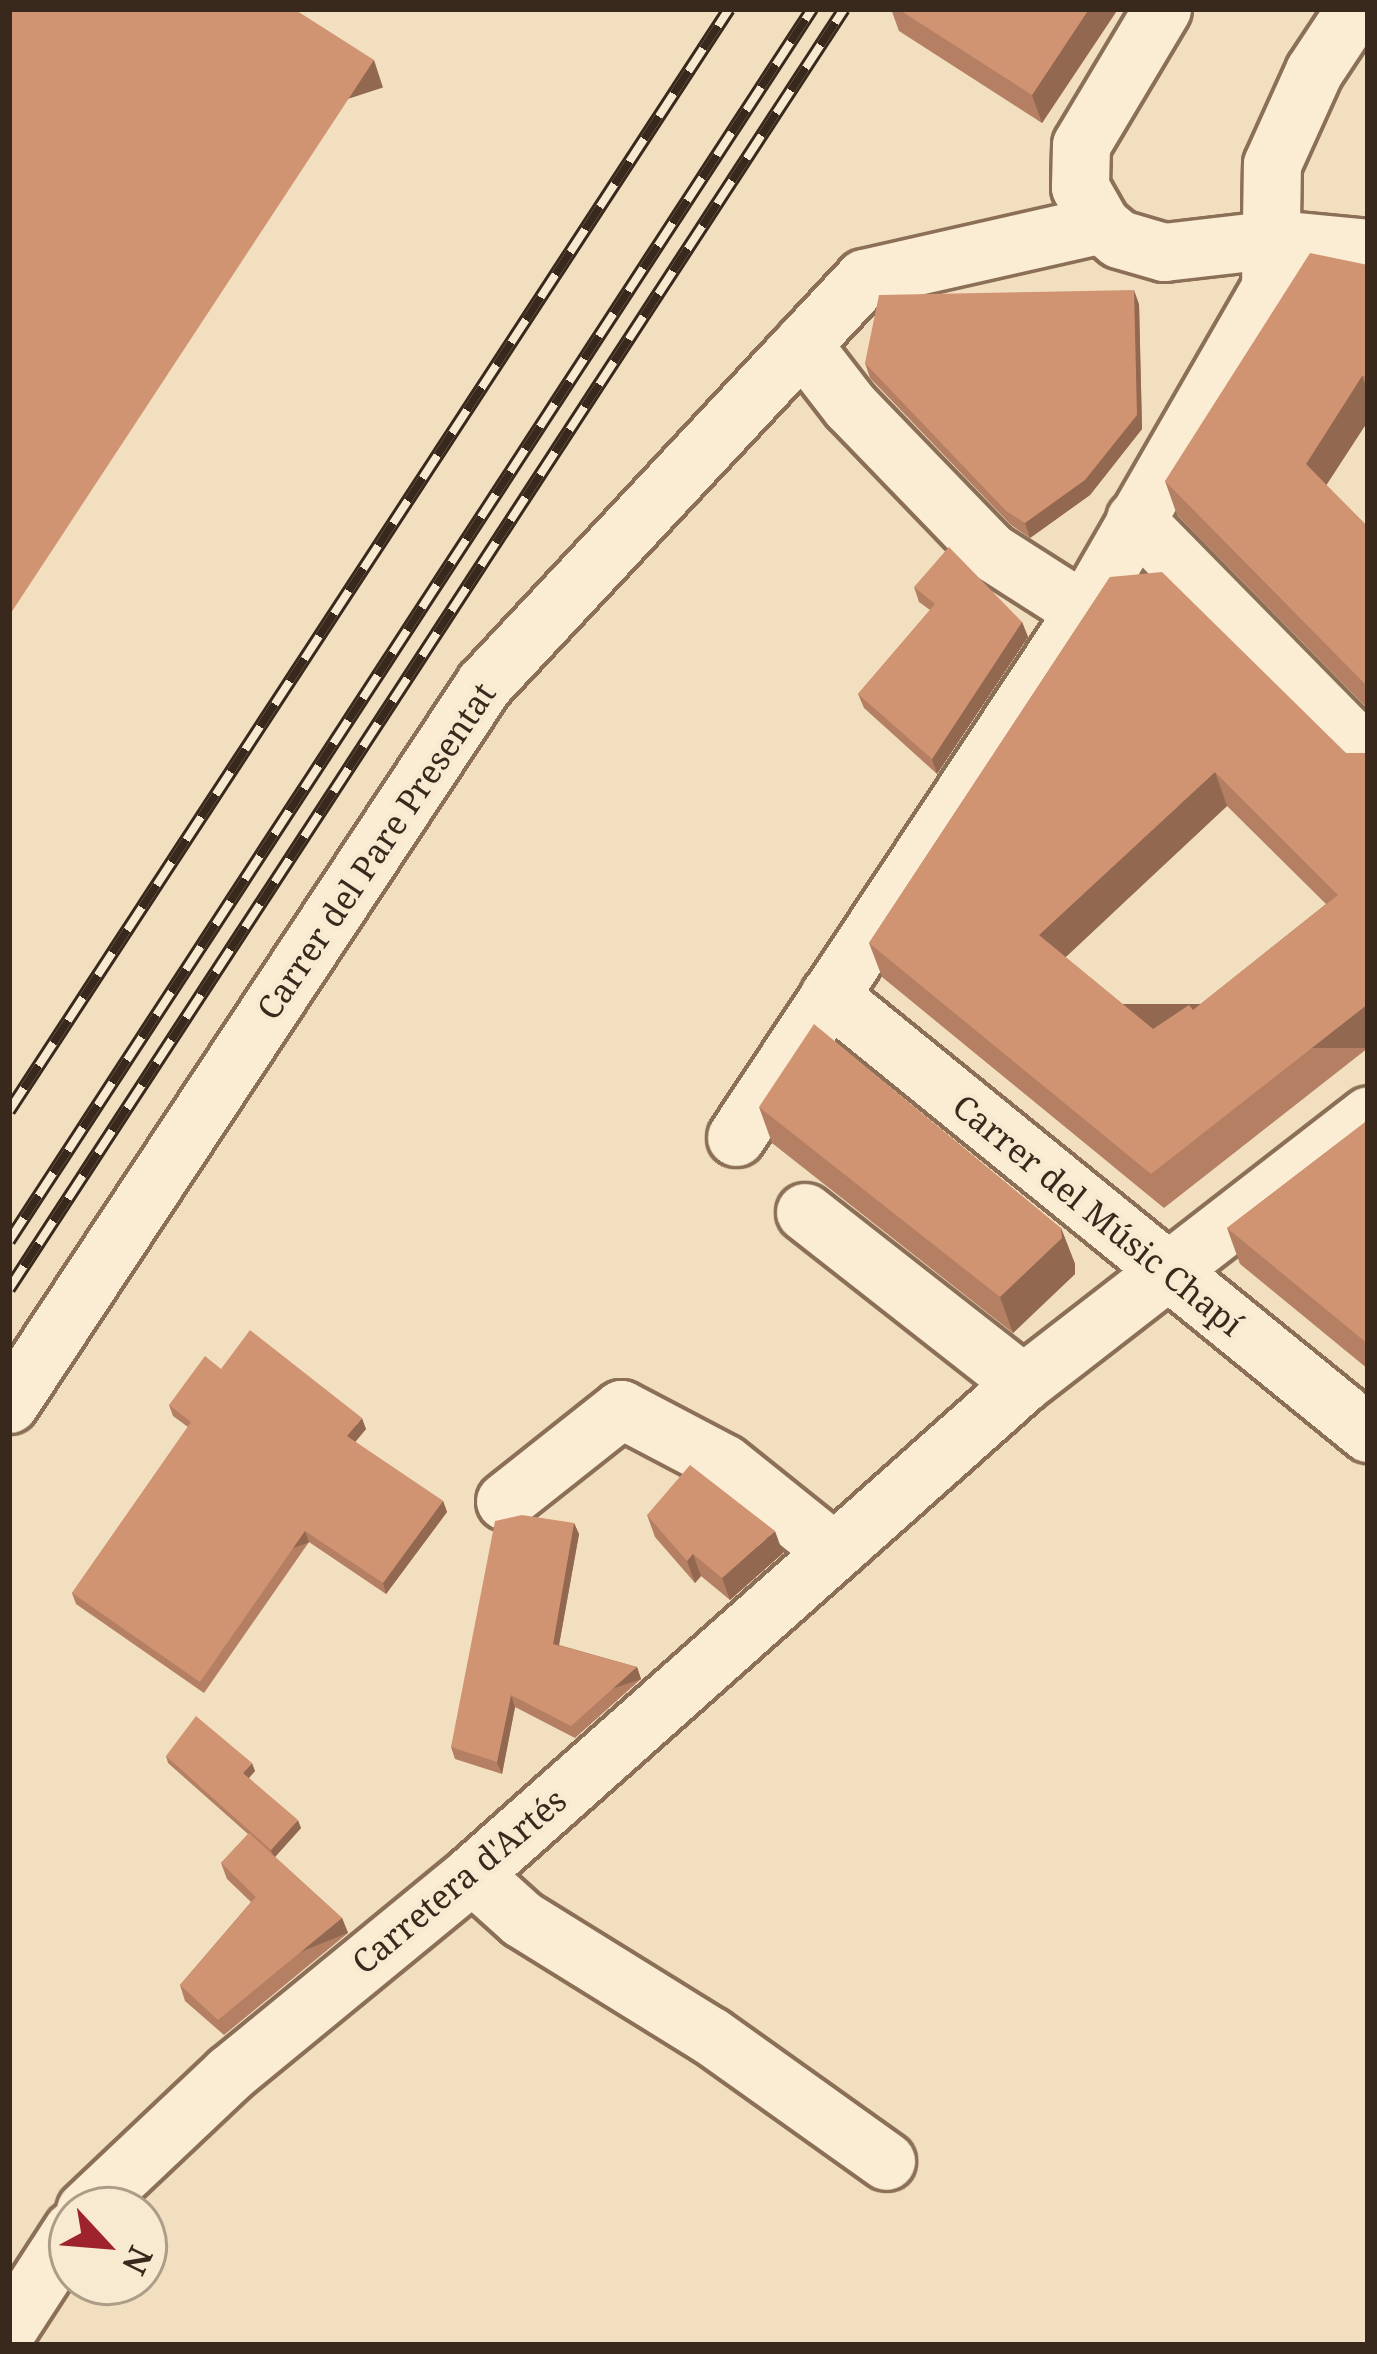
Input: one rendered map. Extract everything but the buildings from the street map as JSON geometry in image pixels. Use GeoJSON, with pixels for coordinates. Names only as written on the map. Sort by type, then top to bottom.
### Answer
{"type":"FeatureCollection","features":[{"type":"Feature","properties":{"kind":"street"},"geometry":{"type":"LineString","coordinates":[[1162,9],[1081,145],[1080,187],[1101,224],[1119,239],[1164,252],[1277,238],[1368,248]]}},
{"type":"Feature","properties":{"kind":"street"},"geometry":{"type":"LineString","coordinates":[[736,1137],[1084,611],[1270,288],[1277,238],[1272,164],[1283,130],[1355,9]]}},
{"type":"Feature","properties":{"kind":"street","name":"Carrer del Pare Presentat"},"geometry":{"type":"LineString","coordinates":[[9,1404],[484,684],[864,278],[1101,224]]}},
{"type":"Feature","properties":{"kind":"street"},"geometry":{"type":"LineString","coordinates":[[802,344],[850,406],[990,551],[1084,611]]}},
{"type":"Feature","properties":{"kind":"street"},"geometry":{"type":"LineString","coordinates":[[1135,519],[1368,756]]}},
{"type":"Feature","properties":{"kind":"street","name":"Carrer del Músic Chapí"},"geometry":{"type":"LineString","coordinates":[[829,995],[1368,1433]]}},
{"type":"Feature","properties":{"kind":"street","name":"Carretera d'Artés"},"geometry":{"type":"LineString","coordinates":[[110,2186],[230,2073],[472,1874],[1023,1383],[1368,1115]]}},
{"type":"Feature","properties":{"kind":"street"},"geometry":{"type":"LineString","coordinates":[[805,1212],[1023,1383]]}},
{"type":"Feature","properties":{"kind":"street"},"geometry":{"type":"LineString","coordinates":[[505,1501],[621,1409],[724,1463],[834,1551]]}},
{"type":"Feature","properties":{"kind":"street"},"geometry":{"type":"LineString","coordinates":[[472,1874],[522,1919],[711,2036],[886,2161]]}},
{"type":"Feature","properties":{"kind":"street"},"geometry":{"type":"LineString","coordinates":[[9,2327],[48,2267]]}},
{"type":"Feature","properties":{"kind":"railway"},"geometry":{"type":"LineString","coordinates":[[9,1111],[729,9]]}},
{"type":"Feature","properties":{"kind":"railway"},"geometry":{"type":"LineString","coordinates":[[9,1241],[812,9]]}},
{"type":"Feature","properties":{"kind":"railway"},"geometry":{"type":"LineString","coordinates":[[9,1289],[844,9]]}}]}
